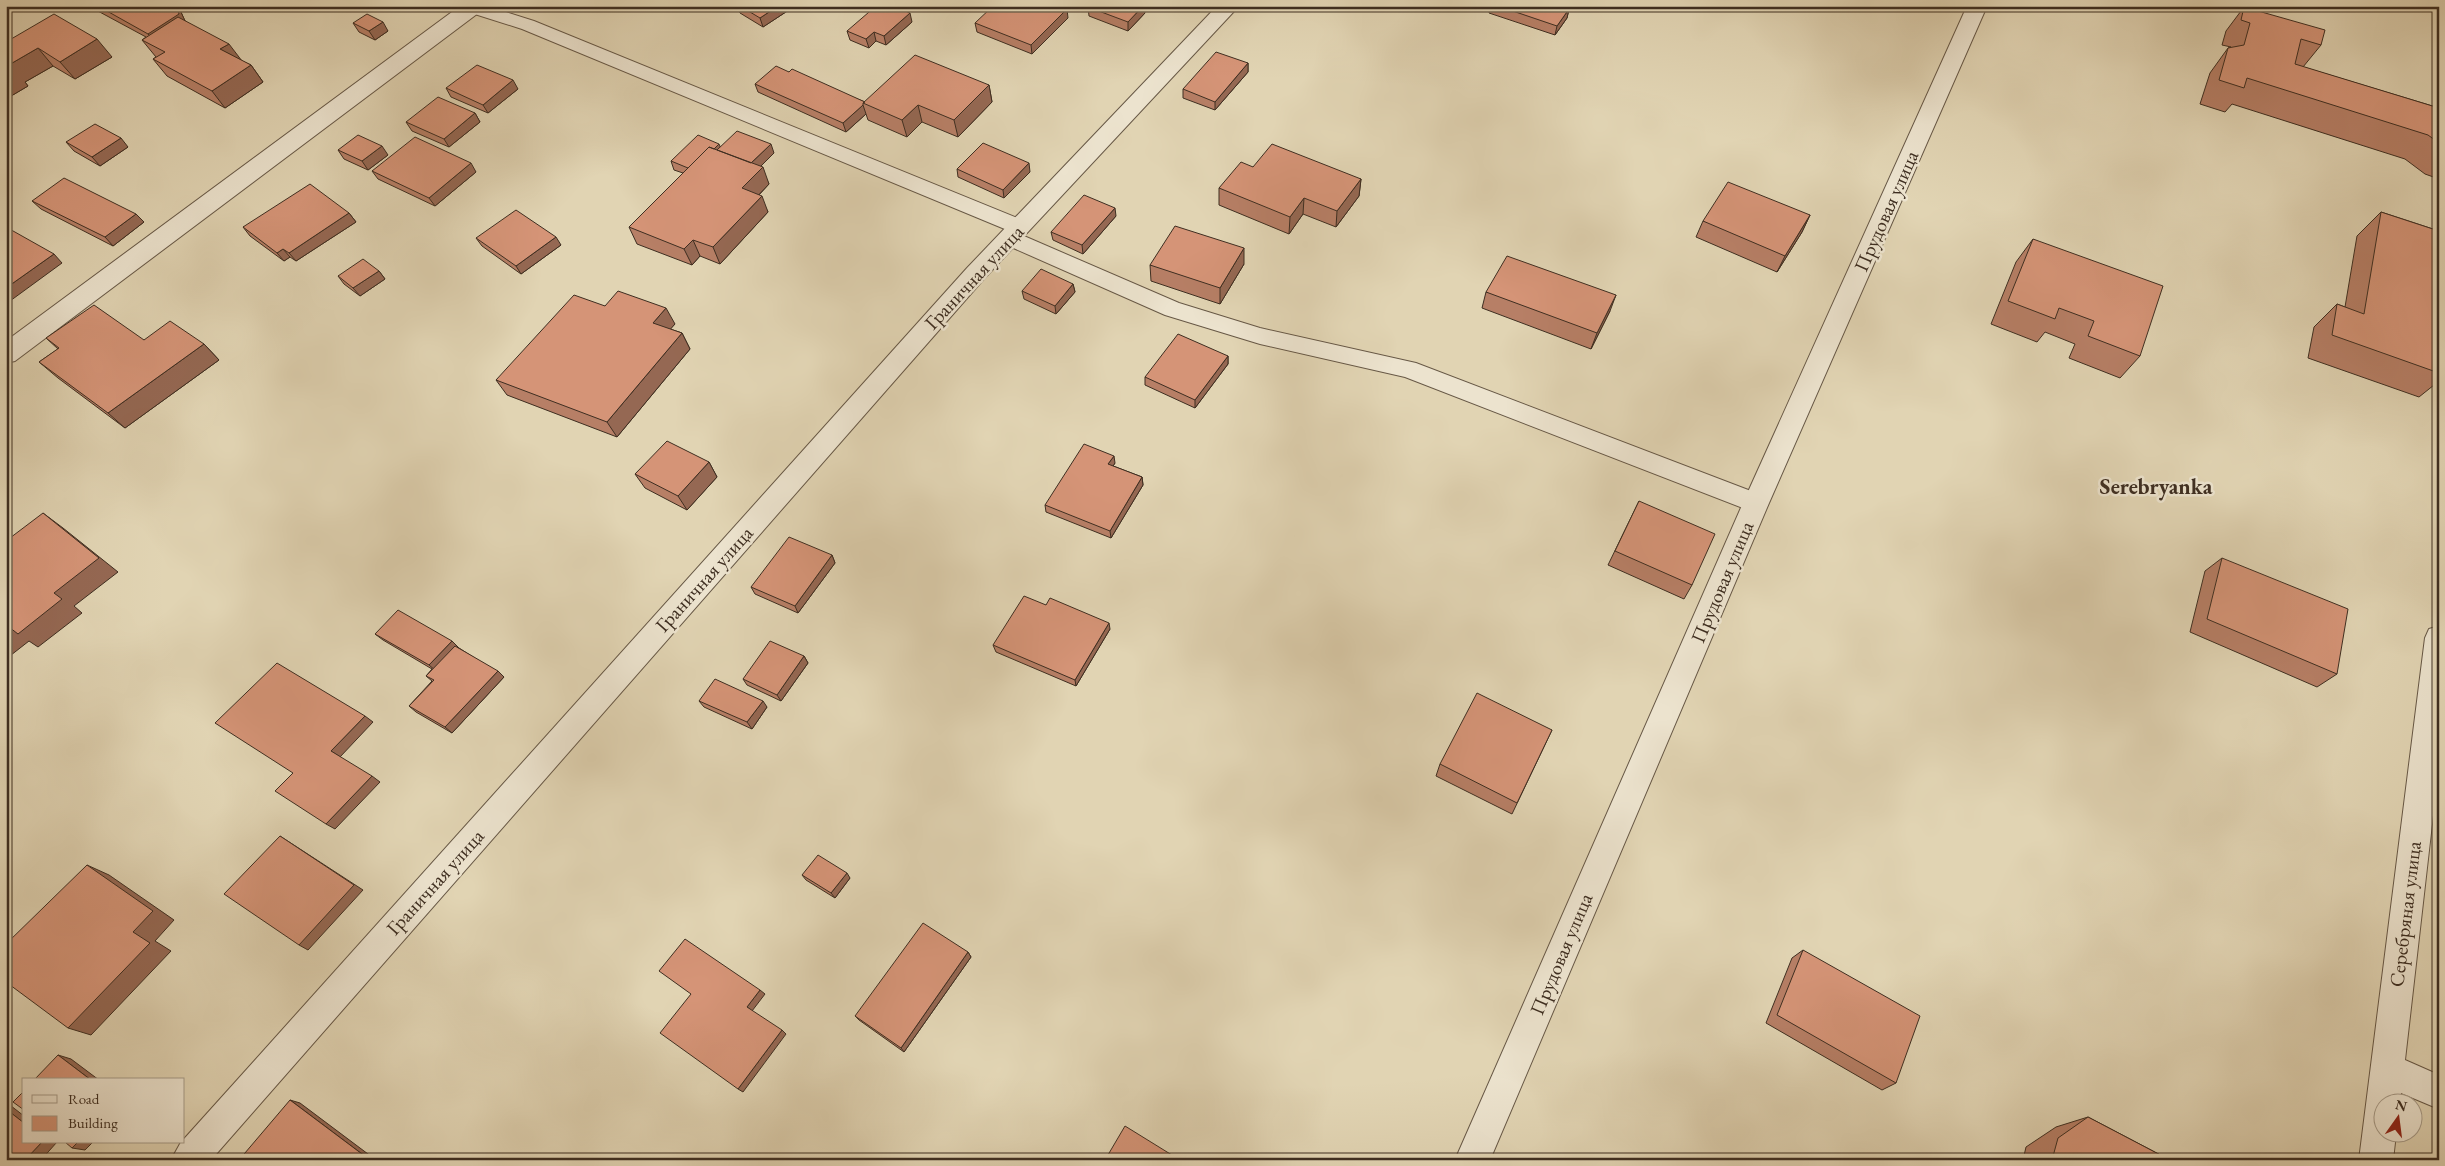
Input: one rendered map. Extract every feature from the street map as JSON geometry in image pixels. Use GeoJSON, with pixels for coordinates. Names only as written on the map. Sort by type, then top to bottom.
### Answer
{"type":"FeatureCollection","features":[{"type":"Feature","properties":{"kind":"street","name":"Граничная улица"},"geometry":{"type":"LineString","coordinates":[[188,1160],[1015,233],[1229,6]]}},
{"type":"Feature","properties":{"kind":"street","name":"Прудовая улица"},"geometry":{"type":"LineString","coordinates":[[1472,1160],[1756,503],[1977,6]]}},
{"type":"Feature","properties":{"kind":"street"},"geometry":{"type":"LineString","coordinates":[[6,354],[471,7]]}},
{"type":"Feature","properties":{"kind":"street","name":"Серебряная улица"},"geometry":{"type":"LineString","coordinates":[[2376,1160],[2439,638]]}},
{"type":"Feature","properties":{"kind":"street"},"geometry":{"type":"LineString","coordinates":[[2386,1069],[2439,1092]]}},
{"type":"Feature","properties":{"kind":"lane"},"geometry":{"type":"LineString","coordinates":[[471,7],[538,29],[1015,233],[1172,309],[1260,336],[1408,368],[1756,503]]}},
{"type":"Feature","properties":{"kind":"building"},"geometry":{"type":"Polygon","coordinates":[[[98,6],[176,6],[179,14],[148,34],[98,6]]]}},
{"type":"Feature","properties":{"kind":"building"},"geometry":{"type":"Polygon","coordinates":[[[740,6],[778,6],[760,18],[740,6]]]}},
{"type":"Feature","properties":{"kind":"building"},"geometry":{"type":"Polygon","coordinates":[[[876,6],[893,6],[910,13],[884,36],[874,32],[866,39],[847,31],[876,6]]]}},
{"type":"Feature","properties":{"kind":"building"},"geometry":{"type":"Polygon","coordinates":[[[993,6],[1060,6],[1067,9],[1031,45],[975,23],[993,6]]]}},
{"type":"Feature","properties":{"kind":"building"},"geometry":{"type":"Polygon","coordinates":[[[1143,6],[1128,22],[1088,7],[1143,6]]]}},
{"type":"Feature","properties":{"kind":"building"},"geometry":{"type":"Polygon","coordinates":[[[1498,6],[1561,6],[1569,9],[1557,26],[1498,6]]]}},
{"type":"Feature","properties":{"kind":"building"},"geometry":{"type":"Polygon","coordinates":[[[2244,7],[2325,30],[2321,45],[2301,39],[2295,64],[2439,108],[2439,143],[2428,135],[2247,78],[2244,88],[2219,80],[2228,48],[2244,45],[2250,23],[2241,20],[2244,7]]]}},
{"type":"Feature","properties":{"kind":"building"},"geometry":{"type":"Polygon","coordinates":[[[54,14],[97,39],[60,62],[38,48],[7,66],[12,69],[6,72],[6,42],[54,14]]]}},
{"type":"Feature","properties":{"kind":"building"},"geometry":{"type":"Polygon","coordinates":[[[367,14],[383,22],[369,31],[353,23],[367,14]]]}},
{"type":"Feature","properties":{"kind":"building"},"geometry":{"type":"Polygon","coordinates":[[[178,17],[229,44],[220,49],[251,65],[212,91],[153,59],[165,52],[142,40],[178,17]]]}},
{"type":"Feature","properties":{"kind":"building"},"geometry":{"type":"Polygon","coordinates":[[[1216,52],[1248,63],[1215,102],[1183,89],[1216,52]]]}},
{"type":"Feature","properties":{"kind":"building"},"geometry":{"type":"Polygon","coordinates":[[[915,55],[989,85],[954,120],[918,105],[902,120],[863,103],[915,55]]]}},
{"type":"Feature","properties":{"kind":"building"},"geometry":{"type":"Polygon","coordinates":[[[477,65],[513,80],[483,105],[446,88],[477,65]]]}},
{"type":"Feature","properties":{"kind":"building"},"geometry":{"type":"Polygon","coordinates":[[[776,66],[789,72],[792,69],[865,102],[843,123],[755,84],[776,66]]]}},
{"type":"Feature","properties":{"kind":"building"},"geometry":{"type":"Polygon","coordinates":[[[438,97],[475,113],[444,139],[406,122],[438,97]]]}},
{"type":"Feature","properties":{"kind":"building"},"geometry":{"type":"Polygon","coordinates":[[[95,124],[121,138],[92,157],[66,142],[95,124]]]}},
{"type":"Feature","properties":{"kind":"building"},"geometry":{"type":"Polygon","coordinates":[[[737,131],[771,144],[751,163],[717,150],[737,131]]]}},
{"type":"Feature","properties":{"kind":"building"},"geometry":{"type":"Polygon","coordinates":[[[358,135],[382,146],[362,161],[338,150],[358,135]]]}},
{"type":"Feature","properties":{"kind":"building"},"geometry":{"type":"Polygon","coordinates":[[[698,135],[719,144],[714,149],[709,147],[688,168],[671,161],[698,135]]]}},
{"type":"Feature","properties":{"kind":"building"},"geometry":{"type":"Polygon","coordinates":[[[415,137],[471,163],[429,198],[372,171],[415,137]]]}},
{"type":"Feature","properties":{"kind":"building"},"geometry":{"type":"Polygon","coordinates":[[[983,143],[1029,163],[1003,190],[957,169],[983,143]]]}},
{"type":"Feature","properties":{"kind":"building"},"geometry":{"type":"Polygon","coordinates":[[[1272,144],[1361,179],[1337,211],[1304,198],[1290,217],[1219,188],[1241,162],[1253,167],[1272,144]]]}},
{"type":"Feature","properties":{"kind":"building"},"geometry":{"type":"Polygon","coordinates":[[[709,147],[763,167],[742,188],[762,196],[713,247],[693,240],[684,249],[629,227],[709,147]]]}},
{"type":"Feature","properties":{"kind":"building"},"geometry":{"type":"Polygon","coordinates":[[[64,178],[136,214],[105,237],[32,201],[64,178]]]}},
{"type":"Feature","properties":{"kind":"building"},"geometry":{"type":"Polygon","coordinates":[[[1728,182],[1810,215],[1785,256],[1703,221],[1728,182]]]}},
{"type":"Feature","properties":{"kind":"building"},"geometry":{"type":"Polygon","coordinates":[[[310,184],[349,213],[289,253],[283,249],[277,253],[243,227],[310,184]]]}},
{"type":"Feature","properties":{"kind":"building"},"geometry":{"type":"Polygon","coordinates":[[[1084,195],[1115,208],[1082,245],[1051,232],[1084,195]]]}},
{"type":"Feature","properties":{"kind":"building"},"geometry":{"type":"Polygon","coordinates":[[[516,210],[556,237],[516,266],[476,238],[516,210]]]}},
{"type":"Feature","properties":{"kind":"building"},"geometry":{"type":"Polygon","coordinates":[[[2381,212],[2439,231],[2439,373],[2332,335],[2337,304],[2364,314],[2381,212]]]}},
{"type":"Feature","properties":{"kind":"building"},"geometry":{"type":"Polygon","coordinates":[[[1175,226],[1244,248],[1220,288],[1150,265],[1175,226]]]}},
{"type":"Feature","properties":{"kind":"building"},"geometry":{"type":"Polygon","coordinates":[[[6,227],[54,254],[6,288],[6,227]]]}},
{"type":"Feature","properties":{"kind":"building"},"geometry":{"type":"Polygon","coordinates":[[[2033,239],[2163,286],[2140,356],[2088,336],[2094,321],[2059,308],[2055,319],[2008,301],[2033,239]]]}},
{"type":"Feature","properties":{"kind":"building"},"geometry":{"type":"Polygon","coordinates":[[[1507,256],[1616,295],[1597,333],[1486,292],[1507,256]]]}},
{"type":"Feature","properties":{"kind":"building"},"geometry":{"type":"Polygon","coordinates":[[[363,259],[379,271],[353,288],[338,276],[363,259]]]}},
{"type":"Feature","properties":{"kind":"building"},"geometry":{"type":"Polygon","coordinates":[[[1041,269],[1073,284],[1055,306],[1022,291],[1041,269]]]}},
{"type":"Feature","properties":{"kind":"building"},"geometry":{"type":"Polygon","coordinates":[[[618,291],[666,308],[653,323],[682,333],[607,422],[496,380],[574,295],[605,306],[618,291]]]}},
{"type":"Feature","properties":{"kind":"building"},"geometry":{"type":"Polygon","coordinates":[[[94,305],[144,340],[170,321],[204,344],[108,413],[39,362],[59,348],[46,338],[94,305]]]}},
{"type":"Feature","properties":{"kind":"building"},"geometry":{"type":"Polygon","coordinates":[[[1178,334],[1228,356],[1195,400],[1145,377],[1178,334]]]}},
{"type":"Feature","properties":{"kind":"building"},"geometry":{"type":"Polygon","coordinates":[[[667,441],[709,462],[678,496],[635,474],[667,441]]]}},
{"type":"Feature","properties":{"kind":"building"},"geometry":{"type":"Polygon","coordinates":[[[1084,444],[1114,456],[1108,464],[1142,477],[1110,531],[1045,505],[1084,444]]]}},
{"type":"Feature","properties":{"kind":"building"},"geometry":{"type":"Polygon","coordinates":[[[1639,501],[1715,534],[1692,585],[1615,551],[1639,501]]]}},
{"type":"Feature","properties":{"kind":"building"},"geometry":{"type":"Polygon","coordinates":[[[43,513],[99,558],[54,593],[62,599],[18,634],[9,627],[6,629],[6,541],[43,513]]]}},
{"type":"Feature","properties":{"kind":"building"},"geometry":{"type":"Polygon","coordinates":[[[789,537],[832,555],[795,606],[751,587],[789,537]]]}},
{"type":"Feature","properties":{"kind":"building"},"geometry":{"type":"Polygon","coordinates":[[[2222,558],[2348,609],[2337,674],[2207,619],[2222,558]]]}},
{"type":"Feature","properties":{"kind":"building"},"geometry":{"type":"Polygon","coordinates":[[[1024,596],[1046,605],[1050,598],[1109,623],[1075,680],[993,645],[1024,596]]]}},
{"type":"Feature","properties":{"kind":"building"},"geometry":{"type":"Polygon","coordinates":[[[398,610],[452,641],[429,665],[375,634],[398,610]]]}},
{"type":"Feature","properties":{"kind":"building"},"geometry":{"type":"Polygon","coordinates":[[[770,641],[804,656],[777,695],[743,679],[770,641]]]}},
{"type":"Feature","properties":{"kind":"building"},"geometry":{"type":"Polygon","coordinates":[[[455,646],[498,671],[445,727],[409,706],[434,680],[426,676],[455,646]]]}},
{"type":"Feature","properties":{"kind":"building"},"geometry":{"type":"Polygon","coordinates":[[[277,663],[365,716],[331,751],[372,776],[326,824],[275,791],[293,773],[215,723],[277,663]]]}},
{"type":"Feature","properties":{"kind":"building"},"geometry":{"type":"Polygon","coordinates":[[[715,679],[763,701],[747,722],[699,701],[715,679]]]}},
{"type":"Feature","properties":{"kind":"building"},"geometry":{"type":"Polygon","coordinates":[[[1477,693],[1552,730],[1517,803],[1440,764],[1477,693]]]}},
{"type":"Feature","properties":{"kind":"building"},"geometry":{"type":"Polygon","coordinates":[[[280,836],[354,885],[299,945],[224,894],[280,836]]]}},
{"type":"Feature","properties":{"kind":"building"},"geometry":{"type":"Polygon","coordinates":[[[818,855],[847,873],[831,893],[802,875],[818,855]]]}},
{"type":"Feature","properties":{"kind":"building"},"geometry":{"type":"Polygon","coordinates":[[[87,865],[153,911],[133,932],[150,943],[68,1028],[6,982],[6,944],[87,865]]]}},
{"type":"Feature","properties":{"kind":"building"},"geometry":{"type":"Polygon","coordinates":[[[923,923],[968,952],[901,1048],[855,1016],[923,923]]]}},
{"type":"Feature","properties":{"kind":"building"},"geometry":{"type":"Polygon","coordinates":[[[685,939],[760,990],[747,1007],[782,1030],[738,1089],[660,1033],[691,994],[659,971],[685,939]]]}},
{"type":"Feature","properties":{"kind":"building"},"geometry":{"type":"Polygon","coordinates":[[[1803,950],[1920,1016],[1896,1083],[1777,1015],[1803,950]]]}},
{"type":"Feature","properties":{"kind":"building"},"geometry":{"type":"Polygon","coordinates":[[[58,1055],[88,1078],[36,1078],[58,1055]]]}},
{"type":"Feature","properties":{"kind":"building"},"geometry":{"type":"Polygon","coordinates":[[[22,1093],[22,1109],[13,1102],[22,1093]]]}},
{"type":"Feature","properties":{"kind":"building"},"geometry":{"type":"Polygon","coordinates":[[[290,1100],[370,1160],[239,1160],[290,1100]]]}},
{"type":"Feature","properties":{"kind":"building"},"geometry":{"type":"Polygon","coordinates":[[[6,1109],[22,1121],[22,1144],[40,1144],[25,1160],[6,1160],[6,1109]]]}},
{"type":"Feature","properties":{"kind":"building"},"geometry":{"type":"Polygon","coordinates":[[[2088,1117],[2170,1160],[2052,1160],[2058,1138],[2088,1117]]]}},
{"type":"Feature","properties":{"kind":"building"},"geometry":{"type":"Polygon","coordinates":[[[1125,1126],[1180,1160],[1105,1160],[1125,1126]]]}},
{"type":"Feature","properties":{"kind":"building"},"geometry":{"type":"Polygon","coordinates":[[[67,1144],[76,1144],[72,1148],[67,1144]]]}},
{"type":"Feature","properties":{"kind":"district","name":"Serebryanka"},"geometry":{"type":"Point","coordinates":[2156,486]}}]}
